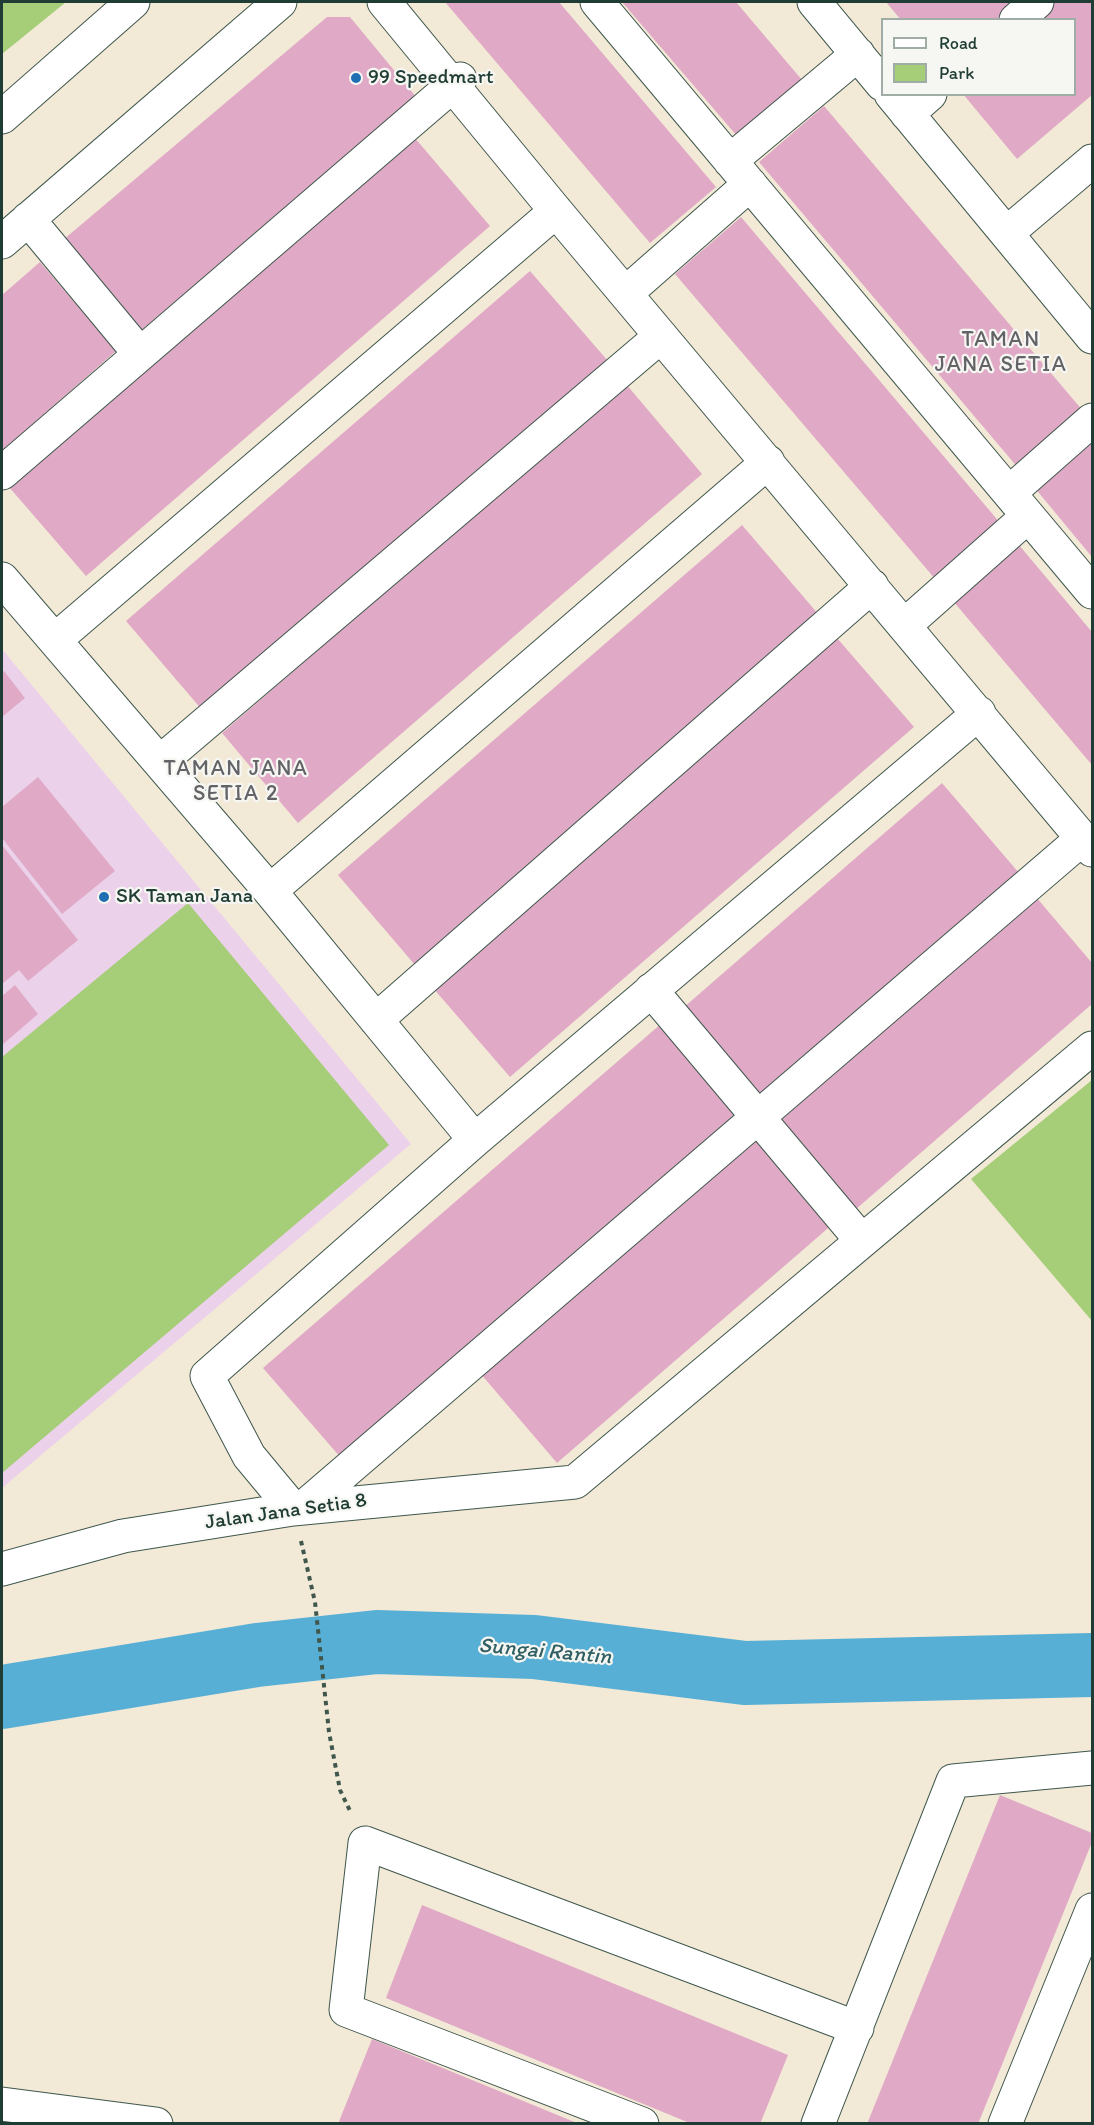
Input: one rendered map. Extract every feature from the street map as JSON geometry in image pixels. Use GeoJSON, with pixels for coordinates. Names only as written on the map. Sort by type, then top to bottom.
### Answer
{"type":"FeatureCollection","features":[{"type":"Feature","properties":{"kind":"street"},"geometry":{"type":"LineString","coordinates":[[2,117],[133,2]]}},
{"type":"Feature","properties":{"kind":"street"},"geometry":{"type":"LineString","coordinates":[[2,242],[280,2]]}},
{"type":"Feature","properties":{"kind":"street"},"geometry":{"type":"LineString","coordinates":[[384,2],[456,82],[556,211],[979,713],[1088,844],[759,1117],[299,1508],[249,1456],[207,1376],[475,1140],[979,713]]}},
{"type":"Feature","properties":{"kind":"street"},"geometry":{"type":"LineString","coordinates":[[597,2],[1092,592]]}},
{"type":"Feature","properties":{"kind":"street"},"geometry":{"type":"LineString","coordinates":[[814,2],[881,83]]}},
{"type":"Feature","properties":{"kind":"street"},"geometry":{"type":"LineString","coordinates":[[1018,18],[1037,2]]}},
{"type":"Feature","properties":{"kind":"street"},"geometry":{"type":"LineString","coordinates":[[626,293],[740,172],[858,54]]}},
{"type":"Feature","properties":{"kind":"street"},"geometry":{"type":"LineString","coordinates":[[2,473],[456,82]]}},
{"type":"Feature","properties":{"kind":"street"},"geometry":{"type":"LineString","coordinates":[[910,101],[1007,233],[1092,337]]}},
{"type":"Feature","properties":{"kind":"street"},"geometry":{"type":"LineString","coordinates":[[1007,233],[1092,161]]}},
{"type":"Feature","properties":{"kind":"street"},"geometry":{"type":"LineString","coordinates":[[55,640],[556,211]]}},
{"type":"Feature","properties":{"kind":"street"},"geometry":{"type":"LineString","coordinates":[[28,219],[140,354]]}},
{"type":"Feature","properties":{"kind":"street"},"geometry":{"type":"LineString","coordinates":[[160,762],[661,336]]}},
{"type":"Feature","properties":{"kind":"street"},"geometry":{"type":"LineString","coordinates":[[905,625],[1018,505],[1092,420]]}},
{"type":"Feature","properties":{"kind":"street"},"geometry":{"type":"LineString","coordinates":[[270,891],[768,462]]}},
{"type":"Feature","properties":{"kind":"street"},"geometry":{"type":"LineString","coordinates":[[2,579],[270,891],[475,1140]]}},
{"type":"Feature","properties":{"kind":"street"},"geometry":{"type":"LineString","coordinates":[[376,1020],[872,586]]}},
{"type":"Feature","properties":{"kind":"street"},"geometry":{"type":"LineString","coordinates":[[651,990],[862,1241],[1092,1048]]}},
{"type":"Feature","properties":{"kind":"street","name":"Jalan Jana Setia 8"},"geometry":{"type":"LineString","coordinates":[[2,1569],[123,1536],[299,1508],[575,1482],[862,1241]]}},
{"type":"Feature","properties":{"kind":"street"},"geometry":{"type":"LineString","coordinates":[[818,2124],[953,1781],[1092,1768]]}},
{"type":"Feature","properties":{"kind":"street"},"geometry":{"type":"LineString","coordinates":[[642,2124],[346,2010],[365,1843],[856,2028]]}},
{"type":"Feature","properties":{"kind":"street"},"geometry":{"type":"LineString","coordinates":[[1005,2124],[1092,1910]]}},
{"type":"Feature","properties":{"kind":"street"},"geometry":{"type":"LineString","coordinates":[[2,2104],[156,2124]]}},
{"type":"Feature","properties":{"kind":"path"},"geometry":{"type":"LineString","coordinates":[[299,1508],[315,1602],[329,1732],[340,1790],[365,1843]]}},
{"type":"Feature","properties":{"kind":"shaded area","name":"SK Taman Jana"},"geometry":{"type":"Polygon","coordinates":[[[2,649],[411,1144],[2,1488],[2,649]]]}},
{"type":"Feature","properties":{"kind":"green space"},"geometry":{"type":"Polygon","coordinates":[[[2,2],[66,2],[2,54],[2,2]]]}},
{"type":"Feature","properties":{"kind":"green space","name":"SK Taman Jana"},"geometry":{"type":"Polygon","coordinates":[[[188,903],[389,1145],[2,1473],[2,1057],[188,903]]]}},
{"type":"Feature","properties":{"kind":"green space"},"geometry":{"type":"Polygon","coordinates":[[[1092,1080],[1092,1321],[971,1179],[1092,1080]]]}},
{"type":"Feature","properties":{"kind":"building"},"geometry":{"type":"Polygon","coordinates":[[[445,2],[559,2],[716,187],[650,243],[445,2]]]}},
{"type":"Feature","properties":{"kind":"building"},"geometry":{"type":"Polygon","coordinates":[[[622,2],[736,2],[802,80],[737,136],[622,2]]]}},
{"type":"Feature","properties":{"kind":"building"},"geometry":{"type":"Polygon","coordinates":[[[886,2],[1017,2],[998,18],[899,18],[886,2]]]}},
{"type":"Feature","properties":{"kind":"building"},"geometry":{"type":"Polygon","coordinates":[[[1047,2],[1092,2],[1092,95],[1017,159],[965,96],[1076,96],[1076,18],[1028,18],[1047,2]]]}},
{"type":"Feature","properties":{"kind":"building"},"geometry":{"type":"Polygon","coordinates":[[[327,17],[350,17],[417,98],[139,332],[63,240],[327,17]]]}},
{"type":"Feature","properties":{"kind":"building"},"geometry":{"type":"Polygon","coordinates":[[[824,106],[1084,412],[1019,469],[759,162],[824,106]]]}},
{"type":"Feature","properties":{"kind":"building"},"geometry":{"type":"Polygon","coordinates":[[[414,137],[490,226],[86,576],[9,487],[414,137]]]}},
{"type":"Feature","properties":{"kind":"building"},"geometry":{"type":"Polygon","coordinates":[[[741,217],[1001,524],[936,580],[675,274],[741,217]]]}},
{"type":"Feature","properties":{"kind":"building"},"geometry":{"type":"Polygon","coordinates":[[[40,262],[116,351],[2,451],[2,295],[40,262]]]}},
{"type":"Feature","properties":{"kind":"building"},"geometry":{"type":"Polygon","coordinates":[[[530,271],[608,361],[203,711],[126,621],[530,271]]]}},
{"type":"Feature","properties":{"kind":"building"},"geometry":{"type":"Polygon","coordinates":[[[626,384],[702,474],[298,823],[222,733],[626,384]]]}},
{"type":"Feature","properties":{"kind":"building"},"geometry":{"type":"Polygon","coordinates":[[[1092,437],[1092,557],[1034,487],[1092,437]]]}},
{"type":"Feature","properties":{"kind":"building"},"geometry":{"type":"Polygon","coordinates":[[[742,525],[819,615],[415,965],[338,875],[742,525]]]}},
{"type":"Feature","properties":{"kind":"building"},"geometry":{"type":"Polygon","coordinates":[[[1019,545],[1092,632],[1092,765],[953,601],[1019,545]]]}},
{"type":"Feature","properties":{"kind":"building"},"geometry":{"type":"Polygon","coordinates":[[[837,638],[914,727],[510,1077],[433,988],[837,638]]]}},
{"type":"Feature","properties":{"kind":"building"},"geometry":{"type":"Polygon","coordinates":[[[4,671],[25,698],[2,717],[2,673],[4,671]]]}},
{"type":"Feature","properties":{"kind":"building"},"geometry":{"type":"Polygon","coordinates":[[[38,777],[115,871],[62,914],[2,838],[2,807],[38,777]]]}},
{"type":"Feature","properties":{"kind":"building"},"geometry":{"type":"Polygon","coordinates":[[[942,783],[1019,873],[760,1097],[683,1008],[942,783]]]}},
{"type":"Feature","properties":{"kind":"building"},"geometry":{"type":"Polygon","coordinates":[[[2,845],[78,940],[28,981],[19,970],[2,984],[2,845]]]}},
{"type":"Feature","properties":{"kind":"building"},"geometry":{"type":"Polygon","coordinates":[[[1036,897],[1092,963],[1092,1004],[855,1210],[778,1120],[1036,897]]]}},
{"type":"Feature","properties":{"kind":"building"},"geometry":{"type":"Polygon","coordinates":[[[15,985],[38,1014],[2,1045],[2,996],[15,985]]]}},
{"type":"Feature","properties":{"kind":"building"},"geometry":{"type":"Polygon","coordinates":[[[662,1023],[738,1113],[341,1458],[263,1368],[662,1023]]]}},
{"type":"Feature","properties":{"kind":"building"},"geometry":{"type":"Polygon","coordinates":[[[757,1134],[834,1223],[557,1463],[480,1373],[757,1134]]]}},
{"type":"Feature","properties":{"kind":"building"},"geometry":{"type":"Polygon","coordinates":[[[1000,1795],[1092,1833],[1092,1842],[978,2124],[867,2124],[1000,1795]]]}},
{"type":"Feature","properties":{"kind":"building"},"geometry":{"type":"Polygon","coordinates":[[[422,1905],[788,2055],[760,2124],[692,2124],[386,1998],[422,1905]]]}},
{"type":"Feature","properties":{"kind":"building"},"geometry":{"type":"Polygon","coordinates":[[[372,2039],[577,2123],[577,2124],[338,2124],[372,2039]]]}},
{"type":"Feature","properties":{"kind":"waterway","name":"Sungai Rantin"},"geometry":{"type":"LineString","coordinates":[[2,1697],[257,1655],[377,1642],[534,1647],[745,1673],[1092,1665]]}},
{"type":"Feature","properties":{"kind":"place","name":"99 Speedmart"},"geometry":{"type":"Point","coordinates":[356,78]}},
{"type":"Feature","properties":{"kind":"place","name":"SK Taman Jana"},"geometry":{"type":"Point","coordinates":[104,897]}},
{"type":"Feature","properties":{"kind":"district","name":"TAMAN JANA SETIA"},"geometry":{"type":"Point","coordinates":[1001,352]}},
{"type":"Feature","properties":{"kind":"district","name":"TAMAN JANA SETIA 2"},"geometry":{"type":"Point","coordinates":[236,782]}}]}
